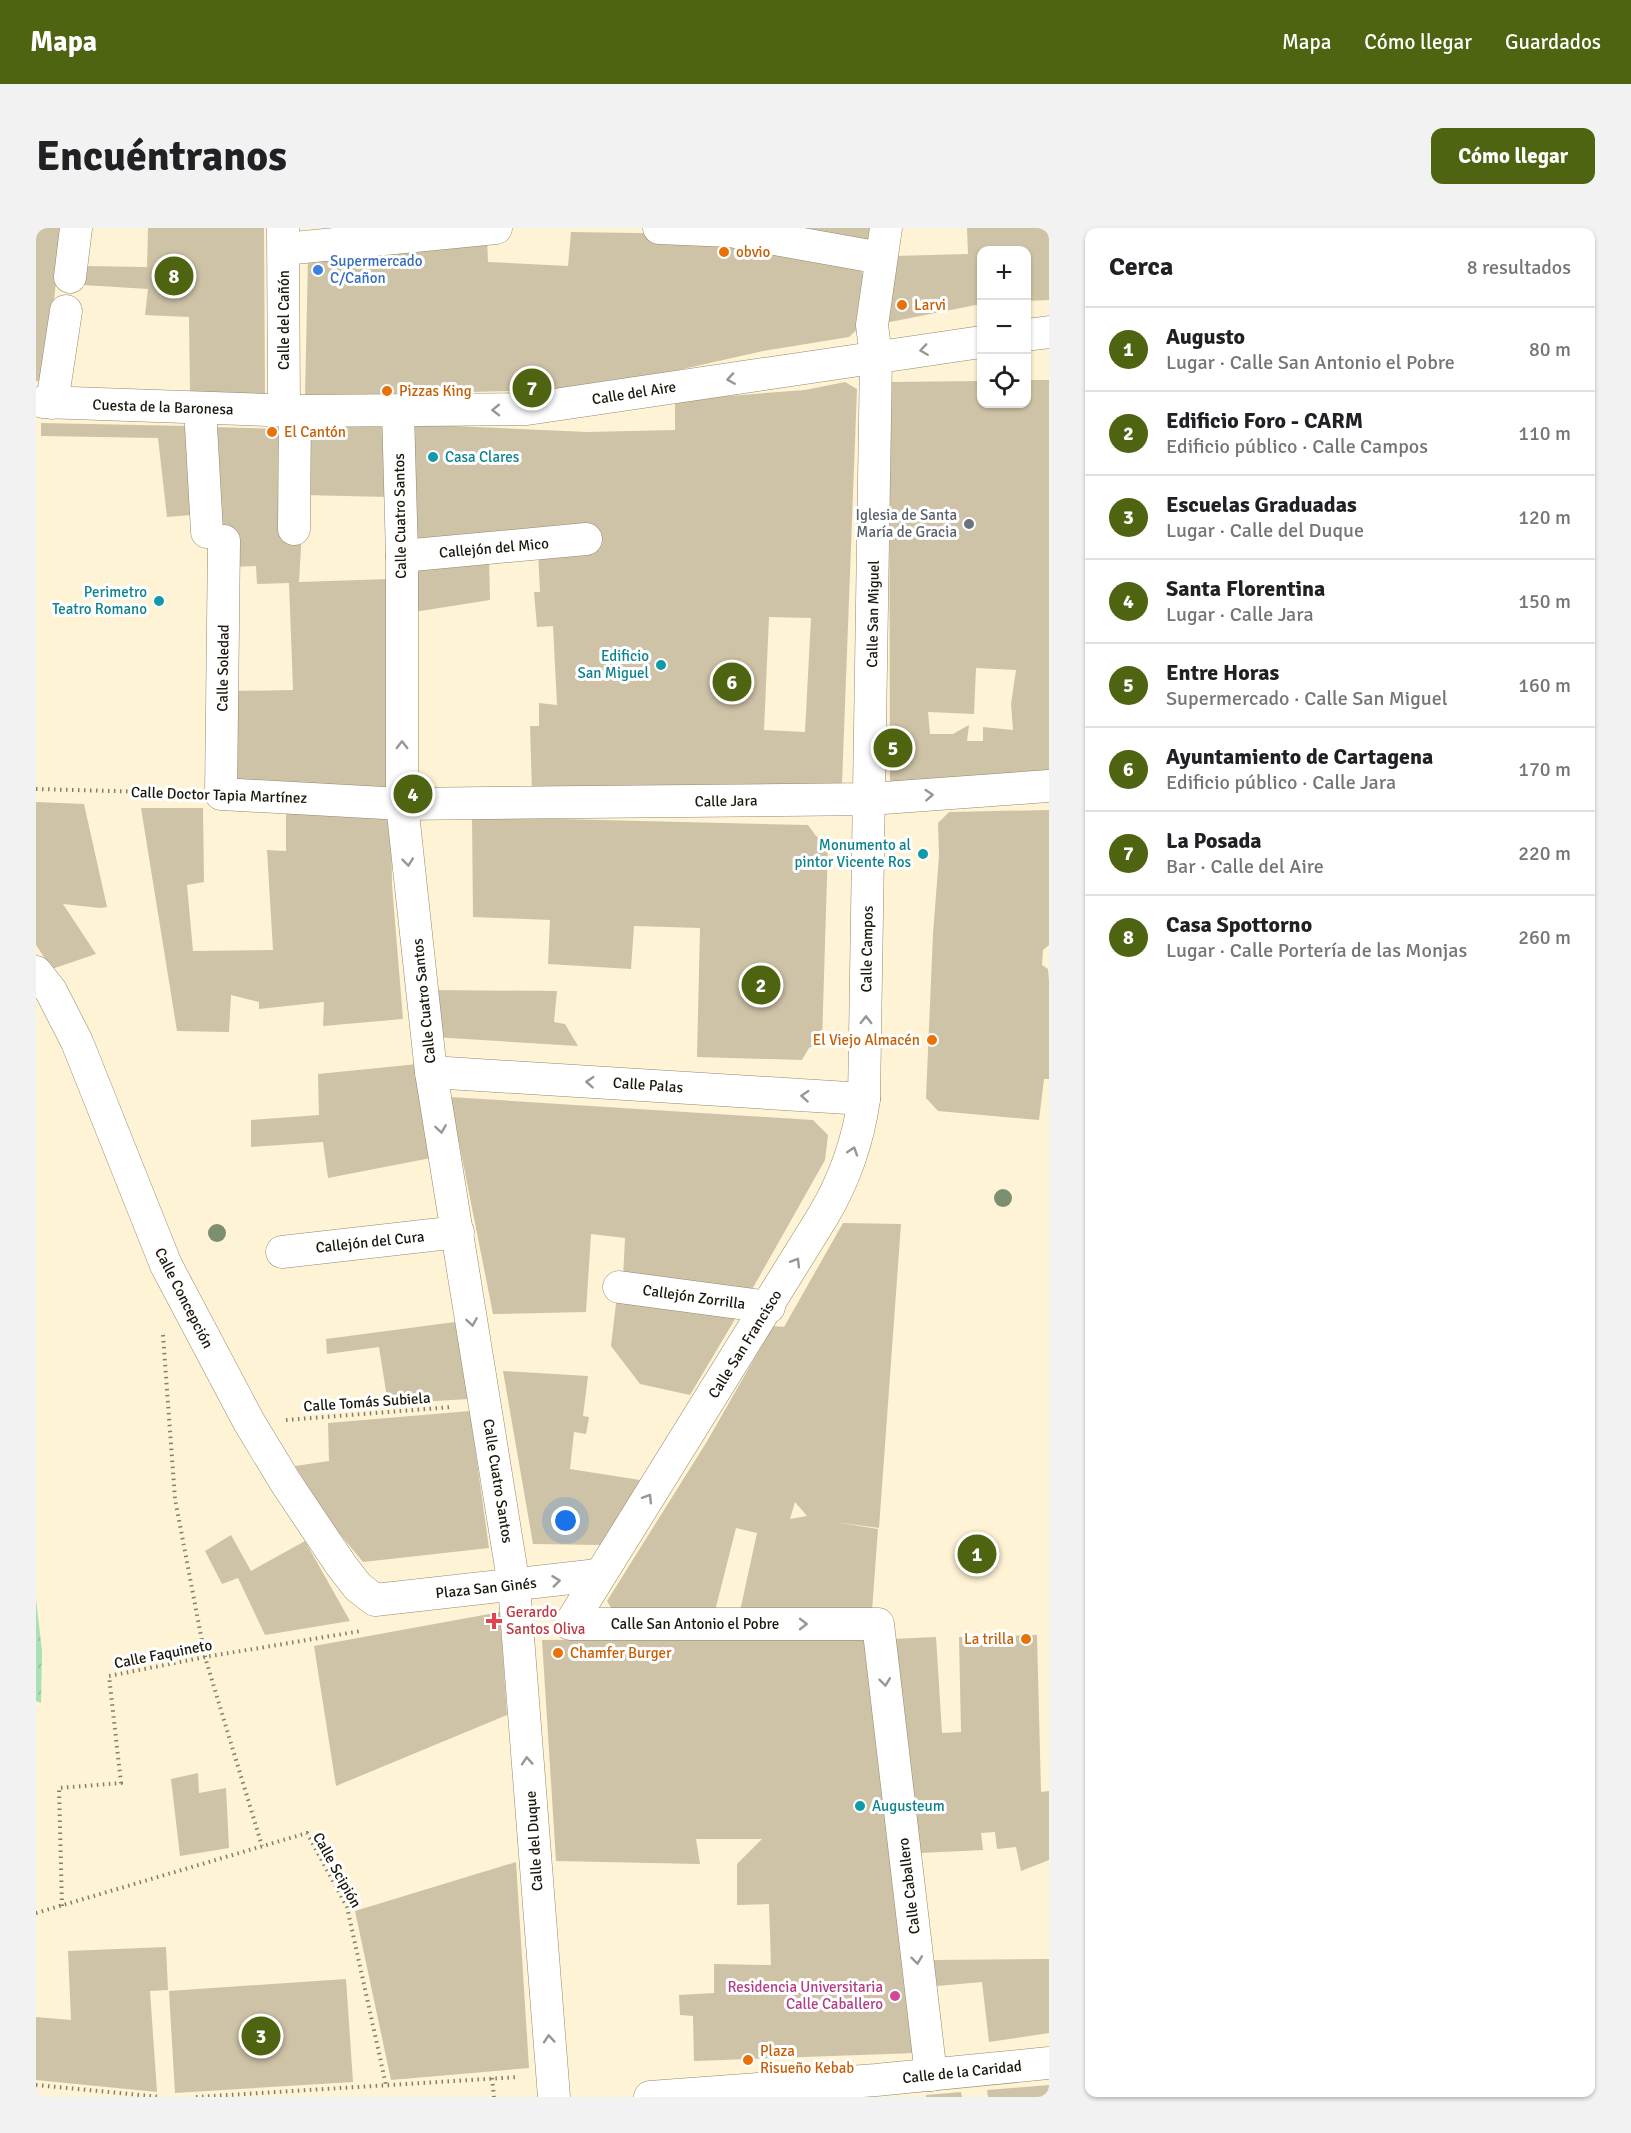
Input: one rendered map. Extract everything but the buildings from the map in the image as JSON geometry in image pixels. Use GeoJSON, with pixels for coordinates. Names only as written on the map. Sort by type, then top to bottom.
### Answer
{"type":"FeatureCollection","features":[{"type":"Feature","properties":{"kind":"street"},"geometry":{"type":"LineString","coordinates":[[70,277],[76,228]]}},
{"type":"Feature","properties":{"kind":"street"},"geometry":{"type":"LineString","coordinates":[[283,239],[496,228]]}},
{"type":"Feature","properties":{"kind":"street"},"geometry":{"type":"LineString","coordinates":[[659,228],[884,243]]}},
{"type":"Feature","properties":{"kind":"street","name":"Calle del Cañón"},"geometry":{"type":"LineString","coordinates":[[283,239],[294,529]]}},
{"type":"Feature","properties":{"kind":"street","name":"Calle San Miguel"},"geometry":{"type":"LineString","coordinates":[[870,799],[876,357],[872,325],[884,243]]}},
{"type":"Feature","properties":{"kind":"street","name":"Cuesta de la Baronesa"},"geometry":{"type":"LineString","coordinates":[[66,311],[47,402],[289,411]]}},
{"type":"Feature","properties":{"kind":"street"},"geometry":{"type":"LineString","coordinates":[[1031,334],[1049,332]]}},
{"type":"Feature","properties":{"kind":"street","name":"Calle del Aire"},"geometry":{"type":"LineString","coordinates":[[289,411],[527,409],[977,343]]}},
{"type":"Feature","properties":{"kind":"street","name":"Calle Soledad"},"geometry":{"type":"LineString","coordinates":[[200,408],[215,537],[221,794]]}},
{"type":"Feature","properties":{"kind":"street","name":"Calle Cuatro Santos"},"geometry":{"type":"LineString","coordinates":[[398,411],[402,556],[402,804],[431,1072],[514,1586]]}},
{"type":"Feature","properties":{"kind":"street","name":"Callejón del Mico"},"geometry":{"type":"LineString","coordinates":[[402,556],[586,539]]}},
{"type":"Feature","properties":{"kind":"street","name":"Calle Jara"},"geometry":{"type":"LineString","coordinates":[[402,804],[870,799],[1049,786]]}},
{"type":"Feature","properties":{"kind":"street","name":"Calle Doctor Tapia Martínez"},"geometry":{"type":"LineString","coordinates":[[221,794],[402,804]]}},
{"type":"Feature","properties":{"kind":"street","name":"Calle Campos"},"geometry":{"type":"LineString","coordinates":[[864,1099],[870,799]]}},
{"type":"Feature","properties":{"kind":"street","name":"Calle Concepción"},"geometry":{"type":"LineString","coordinates":[[36,972],[51,991],[77,1042],[166,1265],[249,1422],[286,1483],[341,1565],[358,1587],[375,1600]]}},
{"type":"Feature","properties":{"kind":"street","name":"Calle Palas"},"geometry":{"type":"LineString","coordinates":[[431,1072],[864,1099]]}},
{"type":"Feature","properties":{"kind":"street","name":"Calle San Francisco"},"geometry":{"type":"LineString","coordinates":[[598,1575],[769,1306],[833,1199],[847,1169],[859,1132],[864,1099]]}},
{"type":"Feature","properties":{"kind":"street","name":"Callejón del Cura"},"geometry":{"type":"LineString","coordinates":[[282,1252],[458,1232]]}},
{"type":"Feature","properties":{"kind":"street","name":"Callejón Zorrilla"},"geometry":{"type":"LineString","coordinates":[[619,1287],[769,1306]]}},
{"type":"Feature","properties":{"kind":"street","name":"Plaza San Ginés"},"geometry":{"type":"LineString","coordinates":[[375,1600],[598,1575]]}},
{"type":"Feature","properties":{"kind":"street","name":"Calle San Antonio el Pobre"},"geometry":{"type":"LineString","coordinates":[[598,1575],[570,1624],[878,1624]]}},
{"type":"Feature","properties":{"kind":"street","name":"Calle del Duque"},"geometry":{"type":"LineString","coordinates":[[514,1586],[553,2086]]}},
{"type":"Feature","properties":{"kind":"street","name":"Calle Caballero"},"geometry":{"type":"LineString","coordinates":[[878,1624],[931,2075]]}},
{"type":"Feature","properties":{"kind":"street","name":"Calle de la Caridad"},"geometry":{"type":"LineString","coordinates":[[650,2097],[876,2089],[931,2075],[976,2084],[1049,2063]]}},
{"type":"Feature","properties":{"kind":"path","name":"Calle Doctor Tapia Martínez"},"geometry":{"type":"LineString","coordinates":[[36,789],[221,794]]}},
{"type":"Feature","properties":{"kind":"path"},"geometry":{"type":"LineString","coordinates":[[162,1325],[175,1499],[205,1657],[262,1846]]}},
{"type":"Feature","properties":{"kind":"path","name":"Calle Tomás Subiela"},"geometry":{"type":"LineString","coordinates":[[249,1422],[486,1405]]}},
{"type":"Feature","properties":{"kind":"path","name":"Calle Faquineto"},"geometry":{"type":"LineString","coordinates":[[62,1906],[60,1788],[121,1784],[109,1676],[205,1657],[368,1630],[375,1600]]}},
{"type":"Feature","properties":{"kind":"path","name":"Calle Scipión"},"geometry":{"type":"LineString","coordinates":[[36,1913],[307,1833],[347,1907],[386,2085]]}},
{"type":"Feature","properties":{"kind":"path"},"geometry":{"type":"LineString","coordinates":[[196,2097],[492,2078],[553,2086]]}},
{"type":"Feature","properties":{"kind":"path"},"geometry":{"type":"LineString","coordinates":[[492,2078],[494,2097]]}},
{"type":"Feature","properties":{"kind":"path"},"geometry":{"type":"LineString","coordinates":[[36,2085],[161,2097]]}},
{"type":"Feature","properties":{"kind":"green space"},"geometry":{"type":"Polygon","coordinates":[[[36,1599],[42,1651],[41,1703],[36,1701],[36,1599]]]}},
{"type":"Feature","properties":{"kind":"place","name":"obvio"},"geometry":{"type":"Point","coordinates":[724,252]}},
{"type":"Feature","properties":{"kind":"place","name":"Supermercado C/Cañon"},"geometry":{"type":"Point","coordinates":[318,270]}},
{"type":"Feature","properties":{"kind":"place","name":"Casa Spottorno"},"geometry":{"type":"Point","coordinates":[174,276]}},
{"type":"Feature","properties":{"kind":"place","name":"Larvi"},"geometry":{"type":"Point","coordinates":[902,305]}},
{"type":"Feature","properties":{"kind":"place","name":"La Posada"},"geometry":{"type":"Point","coordinates":[532,388]}},
{"type":"Feature","properties":{"kind":"place","name":"Pizzas King"},"geometry":{"type":"Point","coordinates":[387,391]}},
{"type":"Feature","properties":{"kind":"place","name":"El Cantón"},"geometry":{"type":"Point","coordinates":[272,432]}},
{"type":"Feature","properties":{"kind":"place","name":"Casa Clares"},"geometry":{"type":"Point","coordinates":[433,457]}},
{"type":"Feature","properties":{"kind":"place","name":"Iglesia de Santa María de Gracia"},"geometry":{"type":"Point","coordinates":[969,524]}},
{"type":"Feature","properties":{"kind":"place","name":"Perimetro Teatro Romano"},"geometry":{"type":"Point","coordinates":[159,601]}},
{"type":"Feature","properties":{"kind":"place","name":"Edificio San Miguel"},"geometry":{"type":"Point","coordinates":[661,665]}},
{"type":"Feature","properties":{"kind":"place","name":"Ayuntamiento de Cartagena"},"geometry":{"type":"Point","coordinates":[732,682]}},
{"type":"Feature","properties":{"kind":"place","name":"Entre Horas"},"geometry":{"type":"Point","coordinates":[893,748]}},
{"type":"Feature","properties":{"kind":"place","name":"Santa Florentina"},"geometry":{"type":"Point","coordinates":[413,794]}},
{"type":"Feature","properties":{"kind":"place","name":"Monumento al pintor Vicente Ros"},"geometry":{"type":"Point","coordinates":[923,854]}},
{"type":"Feature","properties":{"kind":"place","name":"Edificio Foro - CARM"},"geometry":{"type":"Point","coordinates":[761,985]}},
{"type":"Feature","properties":{"kind":"place","name":"El Viejo Almacén"},"geometry":{"type":"Point","coordinates":[932,1040]}},
{"type":"Feature","properties":{"kind":"place","name":"Augusto"},"geometry":{"type":"Point","coordinates":[977,1554]}},
{"type":"Feature","properties":{"kind":"place","name":"Gerardo Santos Oliva"},"geometry":{"type":"Point","coordinates":[494,1621]}},
{"type":"Feature","properties":{"kind":"place","name":"La trilla"},"geometry":{"type":"Point","coordinates":[1026,1639]}},
{"type":"Feature","properties":{"kind":"place","name":"Chamfer Burger"},"geometry":{"type":"Point","coordinates":[558,1653]}},
{"type":"Feature","properties":{"kind":"place","name":"Augusteum"},"geometry":{"type":"Point","coordinates":[860,1806]}},
{"type":"Feature","properties":{"kind":"place","name":"Residencia Universitaria Calle Caballero"},"geometry":{"type":"Point","coordinates":[895,1996]}},
{"type":"Feature","properties":{"kind":"place","name":"Escuelas Graduadas"},"geometry":{"type":"Point","coordinates":[261,2036]}},
{"type":"Feature","properties":{"kind":"place","name":"Plaza Risueño Kebab"},"geometry":{"type":"Point","coordinates":[748,2060]}}]}
